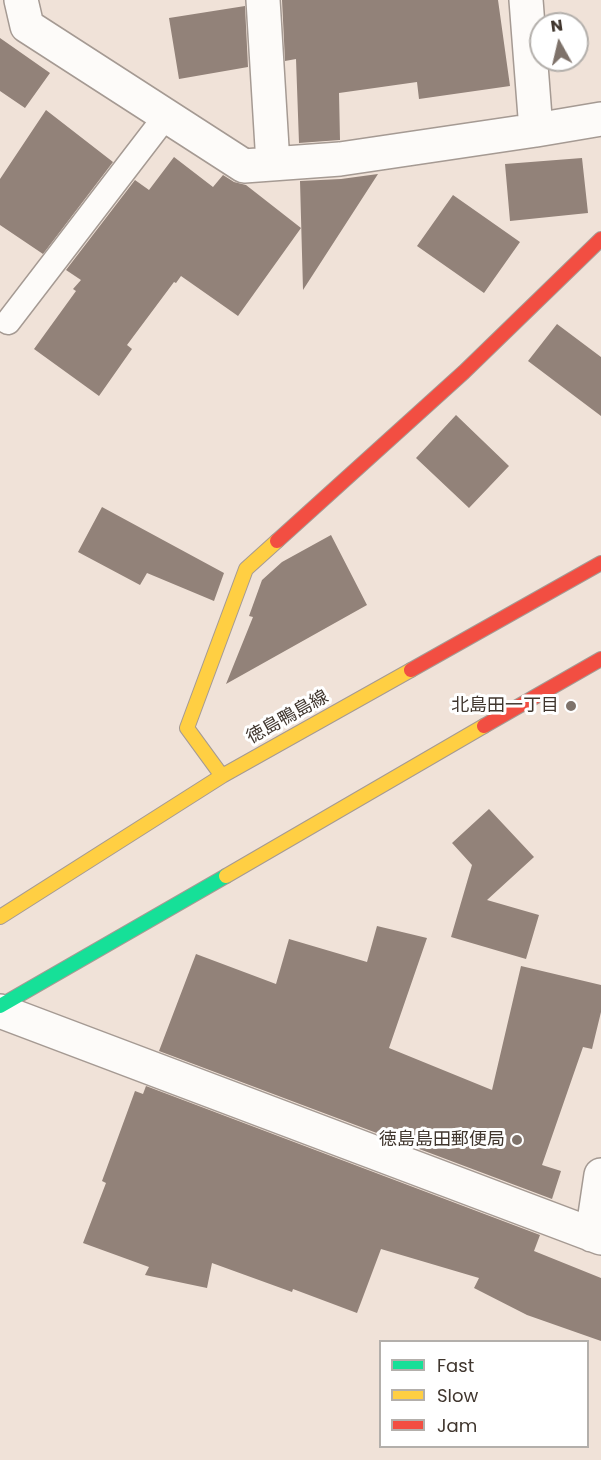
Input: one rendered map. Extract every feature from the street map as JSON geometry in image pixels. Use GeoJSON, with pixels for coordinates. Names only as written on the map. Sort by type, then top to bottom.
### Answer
{"type":"FeatureCollection","features":[{"type":"Feature","properties":{"kind":"main road"},"geometry":{"type":"LineString","coordinates":[[222,776],[187,729],[246,569],[464,372],[601,239]]}},
{"type":"Feature","properties":{"kind":"main road","name":"徳島鴨島線"},"geometry":{"type":"LineString","coordinates":[[0,917],[222,776],[601,563]]}},
{"type":"Feature","properties":{"kind":"main road"},"geometry":{"type":"LineString","coordinates":[[0,1006],[601,659]]}},
{"type":"Feature","properties":{"kind":"street"},"geometry":{"type":"LineString","coordinates":[[21,0],[27,26],[244,166],[340,159],[601,120]]}},
{"type":"Feature","properties":{"kind":"street"},"geometry":{"type":"LineString","coordinates":[[262,0],[273,164]]}},
{"type":"Feature","properties":{"kind":"street"},"geometry":{"type":"LineString","coordinates":[[526,0],[536,130]]}},
{"type":"Feature","properties":{"kind":"street"},"geometry":{"type":"LineString","coordinates":[[0,1011],[596,1237],[601,1174]]}},
{"type":"Feature","properties":{"kind":"lane"},"geometry":{"type":"LineString","coordinates":[[8,322],[166,116]]}},
{"type":"Feature","properties":{"kind":"building"},"geometry":{"type":"Polygon","coordinates":[[[282,0],[498,0],[510,86],[419,99],[417,82],[339,93],[340,140],[299,143],[296,59],[285,61],[282,0]]]}},
{"type":"Feature","properties":{"kind":"building"},"geometry":{"type":"Polygon","coordinates":[[[245,6],[248,67],[179,79],[169,18],[245,6]]]}},
{"type":"Feature","properties":{"kind":"building"},"geometry":{"type":"Polygon","coordinates":[[[0,38],[50,73],[25,108],[0,91],[0,38]]]}},
{"type":"Feature","properties":{"kind":"building"},"geometry":{"type":"Polygon","coordinates":[[[46,110],[113,162],[43,254],[0,225],[0,179],[46,110]]]}},
{"type":"Feature","properties":{"kind":"building"},"geometry":{"type":"Polygon","coordinates":[[[174,157],[213,187],[223,175],[234,182],[246,185],[301,228],[238,316],[181,276],[176,283],[174,282],[127,345],[132,349],[99,396],[34,349],[76,291],[73,289],[81,280],[66,270],[135,180],[149,190],[174,157]]]}},
{"type":"Feature","properties":{"kind":"building"},"geometry":{"type":"Polygon","coordinates":[[[582,158],[588,213],[510,221],[505,164],[582,158]]]}},
{"type":"Feature","properties":{"kind":"building"},"geometry":{"type":"Polygon","coordinates":[[[378,174],[303,290],[300,181],[378,174]]]}},
{"type":"Feature","properties":{"kind":"building"},"geometry":{"type":"Polygon","coordinates":[[[453,195],[520,242],[484,293],[417,246],[453,195]]]}},
{"type":"Feature","properties":{"kind":"building"},"geometry":{"type":"Polygon","coordinates":[[[557,324],[601,357],[601,416],[528,361],[557,324]]]}},
{"type":"Feature","properties":{"kind":"building"},"geometry":{"type":"Polygon","coordinates":[[[456,415],[509,466],[469,508],[416,458],[456,415]]]}},
{"type":"Feature","properties":{"kind":"building"},"geometry":{"type":"Polygon","coordinates":[[[102,507],[224,573],[214,601],[147,573],[140,585],[78,552],[102,507]]]}},
{"type":"Feature","properties":{"kind":"building"},"geometry":{"type":"Polygon","coordinates":[[[331,535],[367,605],[226,684],[253,617],[249,616],[262,580],[282,562],[331,535]]]}},
{"type":"Feature","properties":{"kind":"building"},"geometry":{"type":"Polygon","coordinates":[[[489,809],[534,857],[487,900],[539,915],[526,959],[451,937],[472,865],[452,843],[489,809]]]}},
{"type":"Feature","properties":{"kind":"building"},"geometry":{"type":"Polygon","coordinates":[[[377,926],[427,938],[389,1048],[492,1090],[521,966],[601,985],[601,1012],[592,1049],[583,1047],[542,1165],[561,1171],[552,1199],[159,1051],[196,954],[276,984],[289,939],[367,962],[377,926]]]}},
{"type":"Feature","properties":{"kind":"building"},"geometry":{"type":"Polygon","coordinates":[[[146,1086],[540,1235],[534,1251],[601,1278],[601,1341],[527,1315],[474,1288],[479,1278],[381,1249],[357,1313],[293,1289],[292,1292],[212,1263],[207,1288],[145,1275],[149,1267],[83,1243],[106,1183],[102,1181],[135,1091],[143,1094],[146,1086]]]}},
{"type":"Feature","properties":{"kind":"traffic: fast"},"geometry":{"type":"LineString","coordinates":[[0,1006],[226,876]]}},
{"type":"Feature","properties":{"kind":"traffic: slow"},"geometry":{"type":"LineString","coordinates":[[222,776],[187,728],[246,569],[277,541]]}},
{"type":"Feature","properties":{"kind":"traffic: slow"},"geometry":{"type":"LineString","coordinates":[[0,917],[222,776],[411,670]]}},
{"type":"Feature","properties":{"kind":"traffic: slow"},"geometry":{"type":"LineString","coordinates":[[226,876],[484,726]]}},
{"type":"Feature","properties":{"kind":"traffic: jam"},"geometry":{"type":"LineString","coordinates":[[277,541],[464,372],[601,239]]}},
{"type":"Feature","properties":{"kind":"traffic: jam"},"geometry":{"type":"LineString","coordinates":[[411,670],[601,563]]}},
{"type":"Feature","properties":{"kind":"traffic: jam"},"geometry":{"type":"LineString","coordinates":[[484,726],[601,659]]}},
{"type":"Feature","properties":{"kind":"place","name":"北島田一丁目"},"geometry":{"type":"Point","coordinates":[571,706]}},
{"type":"Feature","properties":{"kind":"place","name":"徳島島田郵便局"},"geometry":{"type":"Point","coordinates":[517,1140]}}]}
